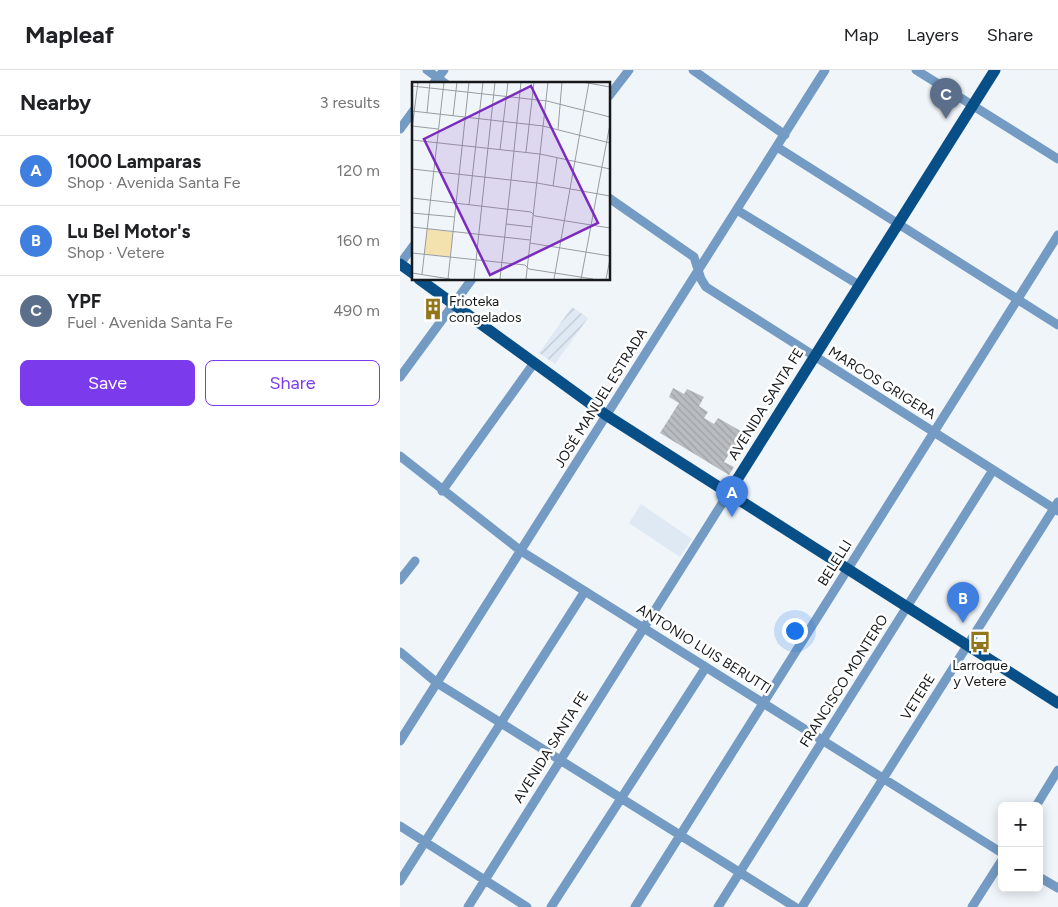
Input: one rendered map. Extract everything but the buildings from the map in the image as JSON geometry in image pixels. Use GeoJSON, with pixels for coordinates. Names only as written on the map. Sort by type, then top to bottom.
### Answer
{"type":"FeatureCollection","features":[{"type":"Feature","properties":{"kind":"main road","name":"AVENIDA SANTA FE"},"geometry":{"type":"LineString","coordinates":[[728,494],[995,70]]}},
{"type":"Feature","properties":{"kind":"main road"},"geometry":{"type":"LineString","coordinates":[[400,264],[412,273]]}},
{"type":"Feature","properties":{"kind":"main road"},"geometry":{"type":"LineString","coordinates":[[421,280],[606,415],[1058,703]]}},
{"type":"Feature","properties":{"kind":"street"},"geometry":{"type":"LineString","coordinates":[[427,70],[438,77]]}},
{"type":"Feature","properties":{"kind":"street"},"geometry":{"type":"LineString","coordinates":[[610,95],[629,70]]}},
{"type":"Feature","properties":{"kind":"street"},"geometry":{"type":"LineString","coordinates":[[693,70],[784,135]]}},
{"type":"Feature","properties":{"kind":"street","name":"JOSÉ MANUEL ESTRADA"},"geometry":{"type":"LineString","coordinates":[[400,741],[825,70]]}},
{"type":"Feature","properties":{"kind":"street"},"geometry":{"type":"LineString","coordinates":[[916,70],[1058,159]]}},
{"type":"Feature","properties":{"kind":"street"},"geometry":{"type":"LineString","coordinates":[[400,129],[412,113]]}},
{"type":"Feature","properties":{"kind":"street"},"geometry":{"type":"LineString","coordinates":[[777,147],[1058,326]]}},
{"type":"Feature","properties":{"kind":"street","name":"MARCOS GRIGERA"},"geometry":{"type":"LineString","coordinates":[[610,199],[694,257],[699,270],[700,280],[706,287],[993,470],[1057,507]]}},
{"type":"Feature","properties":{"kind":"street"},"geometry":{"type":"LineString","coordinates":[[737,210],[859,286]]}},
{"type":"Feature","properties":{"kind":"street","name":"BELELLI"},"geometry":{"type":"LineString","coordinates":[[635,907],[1058,234]]}},
{"type":"Feature","properties":{"kind":"street"},"geometry":{"type":"LineString","coordinates":[[400,264],[412,248]]}},
{"type":"Feature","properties":{"kind":"street"},"geometry":{"type":"LineString","coordinates":[[400,377],[471,280]]}},
{"type":"Feature","properties":{"kind":"street"},"geometry":{"type":"LineString","coordinates":[[442,491],[534,363]]}},
{"type":"Feature","properties":{"kind":"street","name":"ANTONIO LUIS BERUTTI"},"geometry":{"type":"LineString","coordinates":[[400,456],[442,491],[521,551],[998,850]]}},
{"type":"Feature","properties":{"kind":"street","name":"FRANCISCO MONTERO"},"geometry":{"type":"LineString","coordinates":[[718,907],[993,470]]}},
{"type":"Feature","properties":{"kind":"street","name":"AVENIDA SANTA FE"},"geometry":{"type":"LineString","coordinates":[[468,907],[728,494]]}},
{"type":"Feature","properties":{"kind":"street","name":"VETERE"},"geometry":{"type":"LineString","coordinates":[[802,907],[967,645],[1057,507]]}},
{"type":"Feature","properties":{"kind":"street"},"geometry":{"type":"LineString","coordinates":[[400,580],[415,561]]}},
{"type":"Feature","properties":{"kind":"street"},"geometry":{"type":"LineString","coordinates":[[400,881],[585,591]]}},
{"type":"Feature","properties":{"kind":"street"},"geometry":{"type":"LineString","coordinates":[[400,652],[438,683],[795,907]]}},
{"type":"Feature","properties":{"kind":"street"},"geometry":{"type":"LineString","coordinates":[[551,907],[706,667]]}},
{"type":"Feature","properties":{"kind":"street"},"geometry":{"type":"LineString","coordinates":[[1038,802],[1058,770]]}},
{"type":"Feature","properties":{"kind":"street"},"geometry":{"type":"LineString","coordinates":[[400,826],[527,907]]}},
{"type":"Feature","properties":{"kind":"street"},"geometry":{"type":"LineString","coordinates":[[972,907],[998,866]]}},
{"type":"Feature","properties":{"kind":"street"},"geometry":{"type":"LineString","coordinates":[[1043,879],[1058,888]]}},
{"type":"Feature","properties":{"kind":"shaded area"},"geometry":{"type":"Polygon","coordinates":[[[572,307],[588,318],[555,364],[539,353],[572,307]]]}},
{"type":"Feature","properties":{"kind":"shaded area"},"geometry":{"type":"Polygon","coordinates":[[[641,504],[692,539],[680,557],[629,523],[641,504]]]}},
{"type":"Feature","properties":{"kind":"place","name":"YPF"},"geometry":{"type":"Point","coordinates":[946,119]}},
{"type":"Feature","properties":{"kind":"place","name":"Frioteka congelados"},"geometry":{"type":"Point","coordinates":[433,309]}},
{"type":"Feature","properties":{"kind":"place","name":"1000 Lamparas"},"geometry":{"type":"Point","coordinates":[732,517]}},
{"type":"Feature","properties":{"kind":"place","name":"Lu Bel Motor's"},"geometry":{"type":"Point","coordinates":[963,623]}},
{"type":"Feature","properties":{"kind":"place","name":"Larroque y Vetere"},"geometry":{"type":"Point","coordinates":[980,642]}}]}
